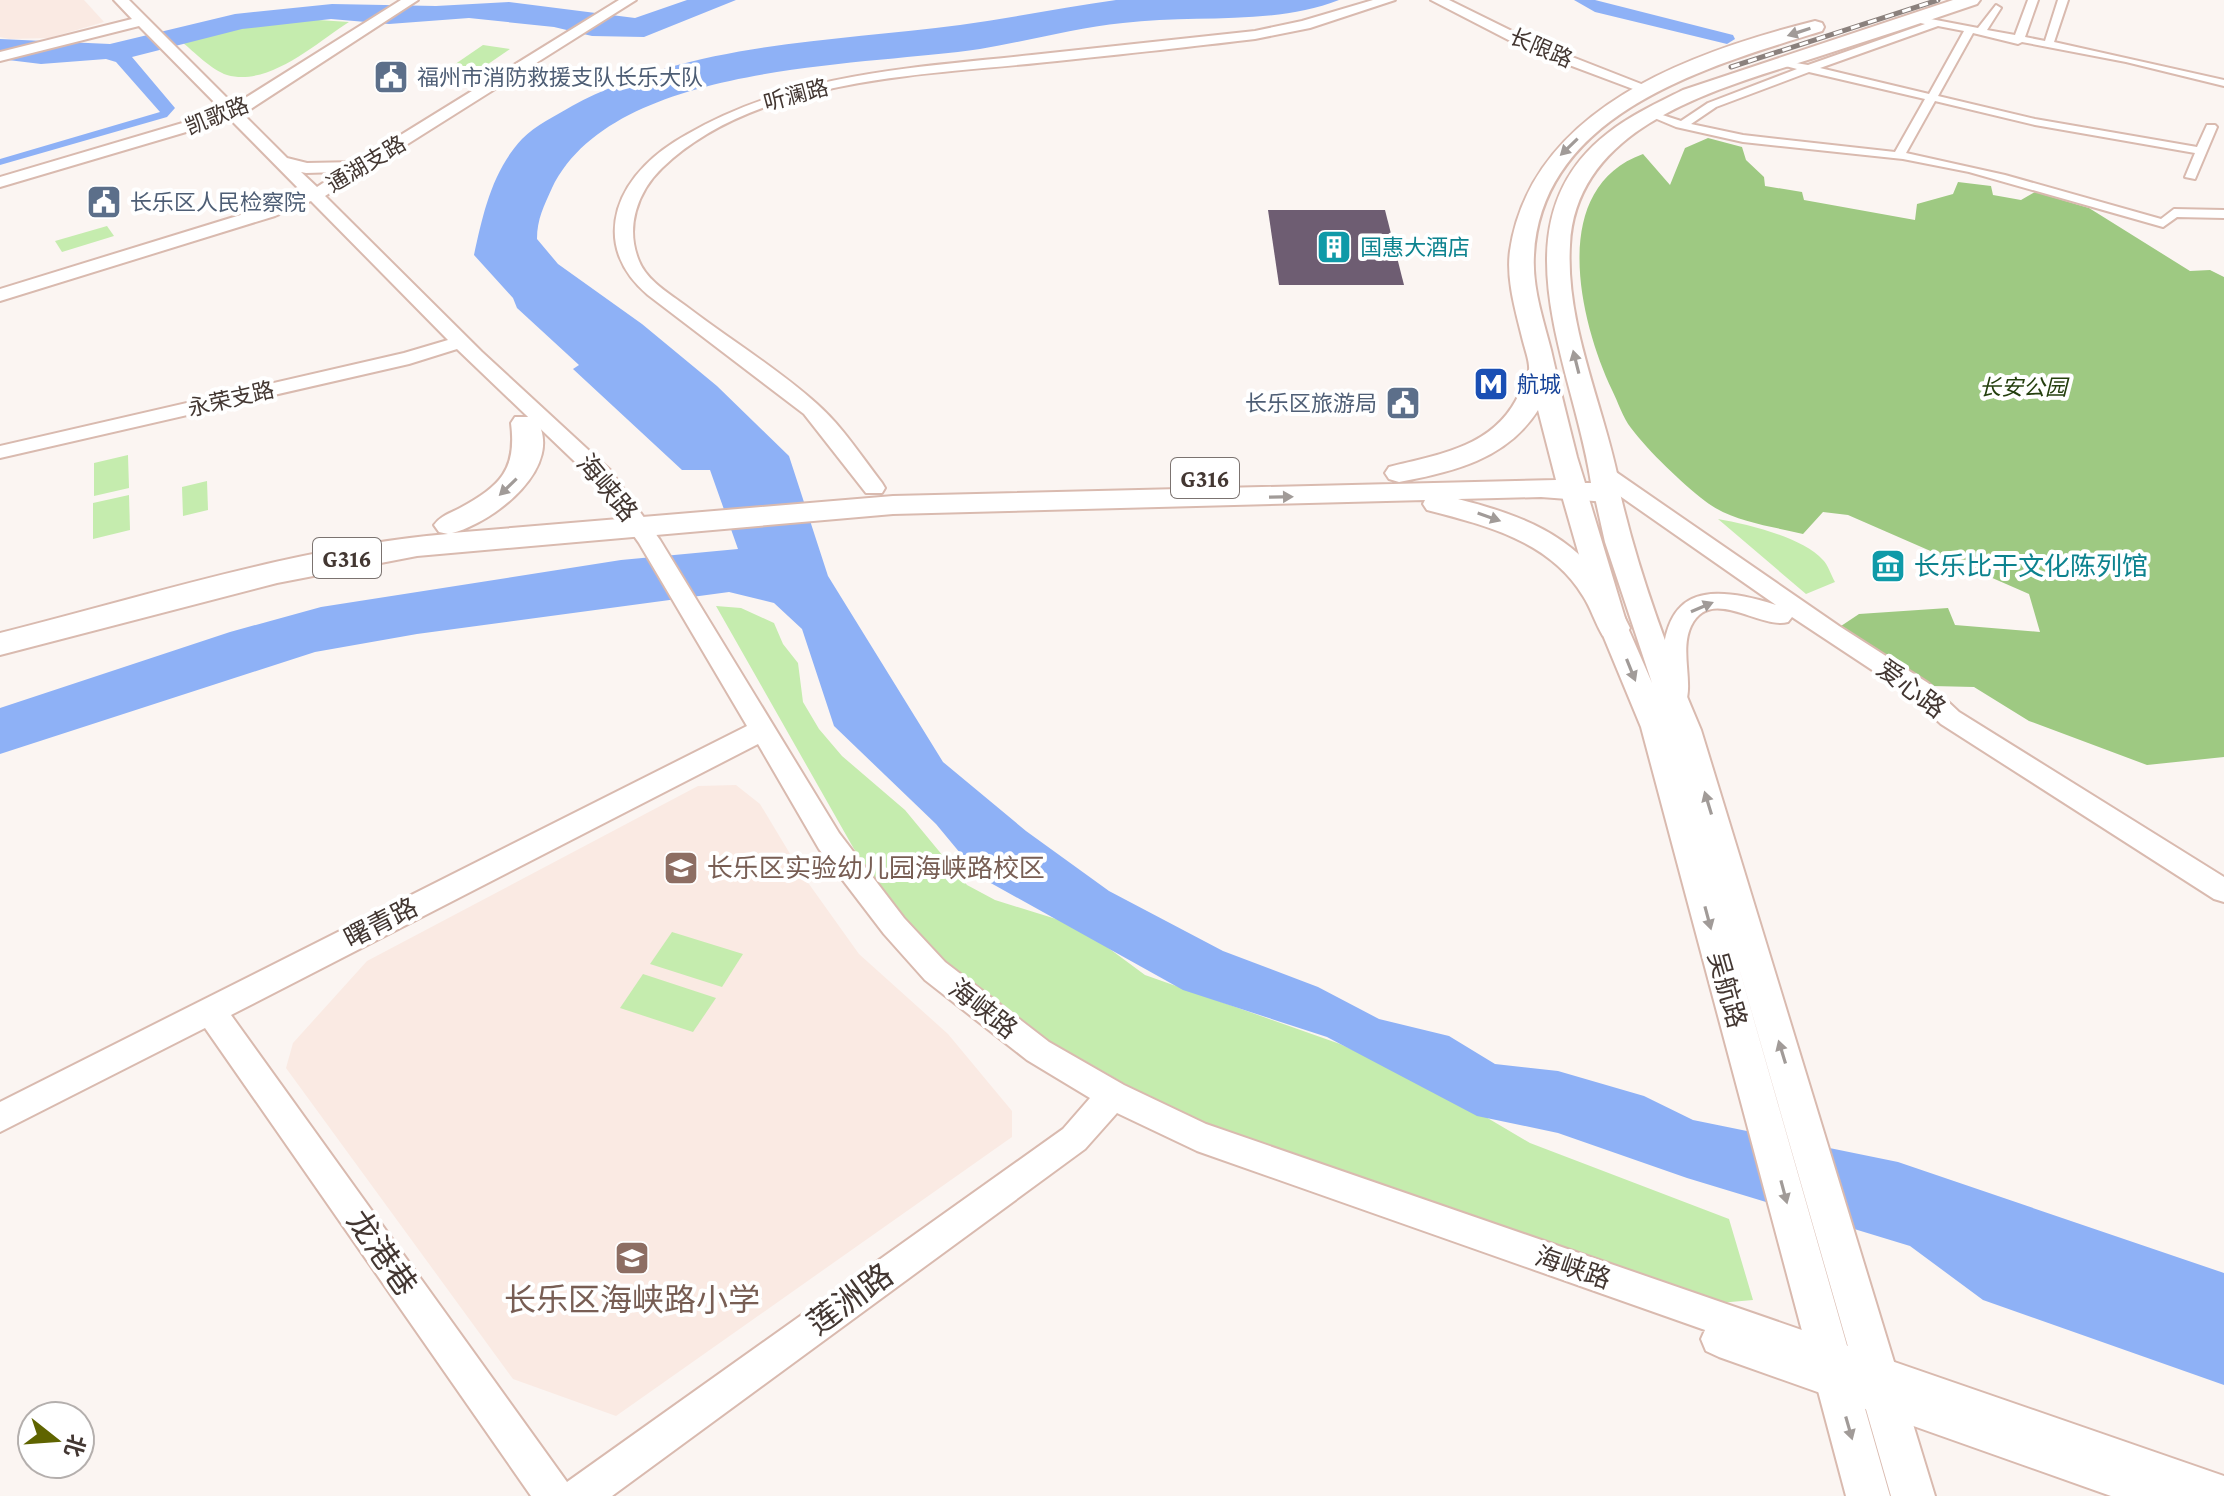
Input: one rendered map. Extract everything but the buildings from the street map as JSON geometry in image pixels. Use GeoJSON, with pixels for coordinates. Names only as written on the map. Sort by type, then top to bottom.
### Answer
{"type":"FeatureCollection","features":[{"type":"Feature","properties":{"kind":"highway"},"geometry":{"type":"LineString","coordinates":[[1606,484],[1562,306],[1558,242],[1563,212],[1572,188],[1588,163],[1608,143],[1650,114],[1682,98],[1782,62],[1925,22],[1971,0]]}},
{"type":"Feature","properties":{"kind":"highway"},"geometry":{"type":"LineString","coordinates":[[1570,481],[1552,418],[1522,273],[1522,250],[1532,203],[1551,166],[1598,122],[1646,89],[1700,64],[1835,20]]}},
{"type":"Feature","properties":{"kind":"highway"},"geometry":{"type":"LineString","coordinates":[[1399,473],[1457,459],[1505,434],[1523,413],[1542,370]]}},
{"type":"Feature","properties":{"kind":"highway"},"geometry":{"type":"LineString","coordinates":[[1552,418],[1574,425],[1584,423],[1590,417]]}},
{"type":"Feature","properties":{"kind":"highway"},"geometry":{"type":"LineString","coordinates":[[449,525],[493,500],[523,472],[528,455],[525,423]]}},
{"type":"Feature","properties":{"kind":"highway","name":"G316"},"geometry":{"type":"LineString","coordinates":[[808,503],[874,488],[1399,473],[1606,484]]}},
{"type":"Feature","properties":{"kind":"highway","name":"G316"},"geometry":{"type":"LineString","coordinates":[[0,644],[277,573],[372,552],[632,529],[703,510],[808,503],[893,505],[1357,494],[1570,481]]}},
{"type":"Feature","properties":{"kind":"highway"},"geometry":{"type":"LineString","coordinates":[[1357,494],[1462,508],[1508,523],[1540,541],[1581,573],[1595,589],[1614,628]]}},
{"type":"Feature","properties":{"kind":"highway","name":"G316"},"geometry":{"type":"LineString","coordinates":[[0,622],[275,554],[373,534],[449,525],[632,529]]}},
{"type":"Feature","properties":{"kind":"main road","name":"吴航路"},"geometry":{"type":"LineString","coordinates":[[1570,481],[1614,628],[1656,727],[1868,1496]]}},
{"type":"Feature","properties":{"kind":"main road","name":"吴航路"},"geometry":{"type":"LineString","coordinates":[[1606,484],[1630,578],[1656,659],[1675,700],[1913,1496]]}},
{"type":"Feature","properties":{"kind":"main road"},"geometry":{"type":"LineString","coordinates":[[1598,578],[1603,571],[1616,568],[1630,578]]}},
{"type":"Feature","properties":{"kind":"street","name":"海峡路"},"geometry":{"type":"LineString","coordinates":[[108,0],[166,52],[454,344],[525,423],[632,529]]}},
{"type":"Feature","properties":{"kind":"street","name":"海峡路"},"geometry":{"type":"LineString","coordinates":[[121,0],[141,27]]}},
{"type":"Feature","properties":{"kind":"street","name":"通湖支路"},"geometry":{"type":"LineString","coordinates":[[0,295],[269,212],[308,196],[363,167],[629,0]]}},
{"type":"Feature","properties":{"kind":"street","name":"听澜路"},"geometry":{"type":"LineString","coordinates":[[874,488],[810,408],[712,337],[657,293],[633,268],[624,240],[624,220],[634,191],[649,171],[679,146],[724,119],[762,103],[809,90],[891,75],[1255,35],[1305,25],[1388,0]]}},
{"type":"Feature","properties":{"kind":"street","name":"长限路"},"geometry":{"type":"LineString","coordinates":[[1438,0],[1529,45],[1646,89]]}},
{"type":"Feature","properties":{"kind":"street"},"geometry":{"type":"LineString","coordinates":[[2018,41],[2033,0]]}},
{"type":"Feature","properties":{"kind":"street"},"geometry":{"type":"LineString","coordinates":[[2048,46],[2063,0]]}},
{"type":"Feature","properties":{"kind":"street","name":"凯歌路"},"geometry":{"type":"LineString","coordinates":[[0,179],[225,113],[402,2]]}},
{"type":"Feature","properties":{"kind":"street"},"geometry":{"type":"LineString","coordinates":[[1899,155],[1975,31],[1996,8]]}},
{"type":"Feature","properties":{"kind":"street"},"geometry":{"type":"LineString","coordinates":[[1683,125],[1721,100],[1925,22],[2126,59],[2224,83]]}},
{"type":"Feature","properties":{"kind":"street"},"geometry":{"type":"LineString","coordinates":[[0,57],[141,27]]}},
{"type":"Feature","properties":{"kind":"street"},"geometry":{"type":"LineString","coordinates":[[1782,62],[1803,70],[2035,122],[2202,151]]}},
{"type":"Feature","properties":{"kind":"street","name":"海峡路"},"geometry":{"type":"LineString","coordinates":[[225,113],[281,161],[308,196]]}},
{"type":"Feature","properties":{"kind":"street"},"geometry":{"type":"LineString","coordinates":[[1650,114],[1683,125],[1753,140],[1899,155],[1953,164],[2163,223],[2174,213],[2224,214]]}},
{"type":"Feature","properties":{"kind":"street"},"geometry":{"type":"LineString","coordinates":[[2191,177],[2211,127]]}},
{"type":"Feature","properties":{"kind":"street"},"geometry":{"type":"LineString","coordinates":[[281,161],[315,168],[363,167]]}},
{"type":"Feature","properties":{"kind":"street","name":"海峡路"},"geometry":{"type":"LineString","coordinates":[[454,344],[602,475],[756,733],[816,847],[872,922],[926,980],[1028,1061],[1200,1152],[1833,1370],[2224,1495]]}},
{"type":"Feature","properties":{"kind":"street","name":"永荣支路"},"geometry":{"type":"LineString","coordinates":[[0,452],[409,358],[454,344]]}},
{"type":"Feature","properties":{"kind":"street"},"geometry":{"type":"LineString","coordinates":[[1606,484],[1659,536],[1907,698],[1950,718]]}},
{"type":"Feature","properties":{"kind":"street","name":"爱心路"},"geometry":{"type":"LineString","coordinates":[[1606,484],[1919,689],[1950,718],[2224,891]]}},
{"type":"Feature","properties":{"kind":"street"},"geometry":{"type":"LineString","coordinates":[[1675,700],[1674,650],[1679,625],[1690,611],[1715,602],[1736,601],[1780,616]]}},
{"type":"Feature","properties":{"kind":"street","name":"曙青路"},"geometry":{"type":"LineString","coordinates":[[0,1118],[756,733]]}},
{"type":"Feature","properties":{"kind":"street","name":"龙港巷"},"geometry":{"type":"LineString","coordinates":[[209,1009],[554,1496]]}},
{"type":"Feature","properties":{"kind":"street","name":"莲洲路"},"geometry":{"type":"LineString","coordinates":[[580,1496],[1074,1139],[1108,1101]]}},
{"type":"Feature","properties":{"kind":"street","name":"海峡路"},"geometry":{"type":"LineString","coordinates":[[1881,1386],[2164,1496]]}},
{"type":"Feature","properties":{"kind":"shaded area"},"geometry":{"type":"Polygon","coordinates":[[[0,0],[84,0],[104,22],[49,38],[9,39],[0,37],[0,0]]]}},
{"type":"Feature","properties":{"kind":"shaded area","name":"长乐区海峡路小学"},"geometry":{"type":"Polygon","coordinates":[[[736,785],[760,804],[804,877],[859,954],[948,1034],[1012,1111],[1012,1137],[616,1416],[513,1379],[286,1068],[293,1043],[367,961],[698,786],[736,785]]]}},
{"type":"Feature","properties":{"kind":"green space"},"geometry":{"type":"Polygon","coordinates":[[[303,19],[349,22],[291,61],[259,75],[243,77],[221,73],[182,42],[219,32],[303,19]]]}},
{"type":"Feature","properties":{"kind":"green space"},"geometry":{"type":"Polygon","coordinates":[[[483,45],[510,49],[475,73],[448,69],[483,45]]]}},
{"type":"Feature","properties":{"kind":"green space","name":"长安公园"},"geometry":{"type":"Polygon","coordinates":[[[1708,138],[1742,147],[1746,160],[1764,177],[1765,186],[1802,192],[1804,200],[1915,220],[1917,204],[1953,194],[1958,182],[1991,186],[1993,195],[2021,200],[2035,192],[2089,208],[2190,271],[2210,270],[2224,277],[2224,757],[2147,765],[2029,721],[1974,687],[1932,686],[1838,628],[1859,614],[1948,608],[1955,625],[2040,632],[2029,594],[1848,515],[1823,512],[1803,534],[1727,514],[1686,485],[1638,437],[1621,410],[1590,328],[1582,294],[1580,258],[1583,225],[1593,195],[1613,171],[1643,154],[1670,185],[1685,148],[1708,138]]]}},
{"type":"Feature","properties":{"kind":"green space"},"geometry":{"type":"Polygon","coordinates":[[[107,226],[114,236],[62,252],[55,241],[107,226]]]}},
{"type":"Feature","properties":{"kind":"green space"},"geometry":{"type":"Polygon","coordinates":[[[128,455],[129,488],[94,496],[94,463],[128,455]]]}},
{"type":"Feature","properties":{"kind":"green space"},"geometry":{"type":"Polygon","coordinates":[[[207,481],[208,510],[183,516],[182,487],[207,481]]]}},
{"type":"Feature","properties":{"kind":"green space"},"geometry":{"type":"Polygon","coordinates":[[[129,495],[130,530],[93,539],[93,503],[129,495]]]}},
{"type":"Feature","properties":{"kind":"green space"},"geometry":{"type":"Polygon","coordinates":[[[1718,519],[1758,528],[1802,545],[1823,560],[1835,582],[1806,594],[1718,519]]]}},
{"type":"Feature","properties":{"kind":"green space"},"geometry":{"type":"Polygon","coordinates":[[[716,606],[741,608],[774,623],[783,644],[798,663],[803,702],[819,729],[842,756],[905,810],[967,885],[995,900],[1069,923],[1145,975],[1340,1044],[1452,1097],[1530,1143],[1729,1219],[1753,1300],[1719,1303],[1189,1120],[1046,1039],[931,956],[854,849],[716,606]]]}},
{"type":"Feature","properties":{"kind":"green space"},"geometry":{"type":"Polygon","coordinates":[[[672,932],[743,954],[722,987],[650,964],[672,932]]]}},
{"type":"Feature","properties":{"kind":"green space"},"geometry":{"type":"Polygon","coordinates":[[[643,974],[716,998],[693,1032],[620,1008],[643,974]]]}},
{"type":"Feature","properties":{"kind":"water"},"geometry":{"type":"Polygon","coordinates":[[[687,0],[736,0],[644,37],[592,36],[554,27],[469,18],[389,24],[331,19],[242,29],[132,57],[175,108],[167,117],[0,165],[0,159],[160,112],[116,62],[106,59],[41,64],[0,59],[0,39],[110,44],[235,14],[332,4],[436,6],[509,2],[635,18],[687,0]]]}},
{"type":"Feature","properties":{"kind":"water"},"geometry":{"type":"Polygon","coordinates":[[[1116,0],[1339,0],[1313,8],[1260,16],[1105,25],[980,49],[744,78],[682,93],[628,116],[583,147],[552,188],[540,219],[537,239],[558,264],[642,324],[717,386],[789,456],[828,576],[943,762],[1026,831],[1109,891],[1223,951],[1318,987],[1379,1019],[1449,1036],[1495,1064],[1558,1071],[1644,1096],[1693,1120],[1898,1162],[2224,1273],[2224,1385],[1983,1300],[1910,1246],[1687,1178],[1558,1133],[1477,1116],[1327,1037],[1183,990],[980,877],[936,824],[834,726],[802,629],[774,603],[729,592],[417,634],[315,652],[0,754],[0,708],[230,632],[321,607],[621,560],[738,549],[710,470],[682,470],[573,369],[579,365],[517,308],[513,298],[474,255],[490,194],[512,151],[533,129],[572,106],[618,85],[713,57],[811,41],[960,25],[1116,0]]]}},
{"type":"Feature","properties":{"kind":"waterway"},"geometry":{"type":"LineString","coordinates":[[1582,0],[1601,9],[1727,39]]}},
{"type":"Feature","properties":{"kind":"railway"},"geometry":{"type":"LineString","coordinates":[[1731,67],[1938,0]]}},
{"type":"Feature","properties":{"kind":"place","name":"福州市消防救援支队长乐大队"},"geometry":{"type":"Point","coordinates":[391,77]}},
{"type":"Feature","properties":{"kind":"place","name":"长乐区人民检察院"},"geometry":{"type":"Point","coordinates":[104,202]}},
{"type":"Feature","properties":{"kind":"place","name":"国惠大酒店"},"geometry":{"type":"Point","coordinates":[1334,247]}},
{"type":"Feature","properties":{"kind":"place","name":"航城"},"geometry":{"type":"Point","coordinates":[1491,384]}},
{"type":"Feature","properties":{"kind":"place","name":"长乐区旅游局"},"geometry":{"type":"Point","coordinates":[1403,403]}},
{"type":"Feature","properties":{"kind":"place","name":"长乐比干文化陈列馆"},"geometry":{"type":"Point","coordinates":[1888,566]}},
{"type":"Feature","properties":{"kind":"place","name":"长乐区实验幼儿园海峡路校区"},"geometry":{"type":"Point","coordinates":[681,868]}},
{"type":"Feature","properties":{"kind":"place","name":"长乐区海峡路小学"},"geometry":{"type":"Point","coordinates":[632,1258]}}]}
